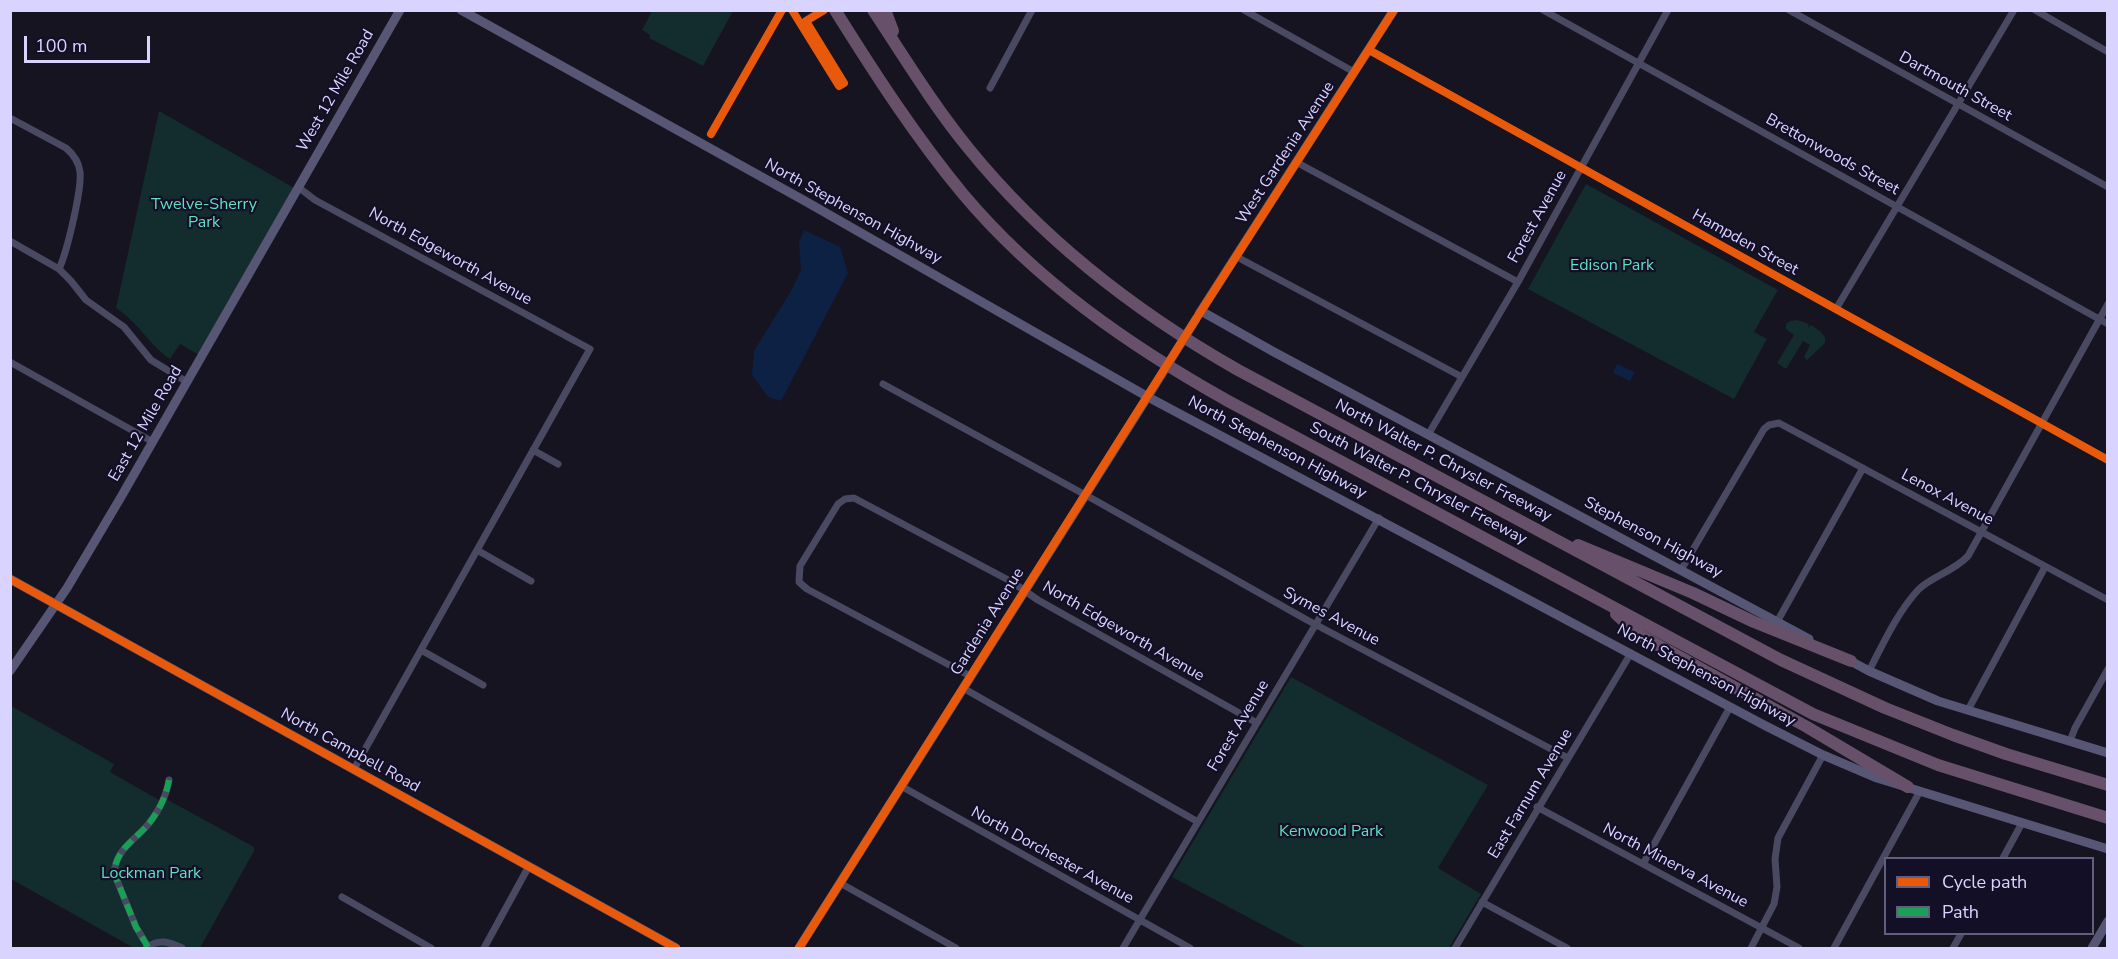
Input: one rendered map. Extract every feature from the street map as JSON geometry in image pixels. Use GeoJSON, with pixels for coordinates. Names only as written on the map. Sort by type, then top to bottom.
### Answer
{"type":"FeatureCollection","features":[{"type":"Feature","properties":{"kind":"highway"},"geometry":{"type":"LineString","coordinates":[[824,10],[879,81]]}},
{"type":"Feature","properties":{"kind":"highway","name":"South Walter P. Chrysler Freeway"},"geometry":{"type":"LineString","coordinates":[[835,10],[879,81],[931,154],[964,195],[1038,270],[1125,338],[1168,367],[1759,687],[1851,731],[1967,775],[2108,818]]}},
{"type":"Feature","properties":{"kind":"highway","name":"North Walter P. Chrysler Freeway"},"geometry":{"type":"LineString","coordinates":[[873,10],[948,122],[985,168],[1045,231],[1122,295],[1163,325],[1218,359],[1757,649],[1885,708],[1979,745],[2108,785]]}},
{"type":"Feature","properties":{"kind":"highway"},"geometry":{"type":"LineString","coordinates":[[885,10],[907,62]]}},
{"type":"Feature","properties":{"kind":"highway"},"geometry":{"type":"LineString","coordinates":[[1540,532],[1600,553],[1754,622],[1851,661]]}},
{"type":"Feature","properties":{"kind":"highway"},"geometry":{"type":"LineString","coordinates":[[1599,599],[1638,634],[1914,789]]}},
{"type":"Feature","properties":{"kind":"main road","name":"West 12 Mile Road"},"geometry":{"type":"LineString","coordinates":[[298,187],[400,10]]}},
{"type":"Feature","properties":{"kind":"main road","name":"North Stephenson Highway"},"geometry":{"type":"LineString","coordinates":[[461,10],[795,196],[1148,397],[1823,755],[1877,778],[2108,849]]}},
{"type":"Feature","properties":{"kind":"main road","name":"West Gardenia Avenue"},"geometry":{"type":"LineString","coordinates":[[1199,315],[1394,10]]}},
{"type":"Feature","properties":{"kind":"main road","name":"East 12 Mile Road"},"geometry":{"type":"LineString","coordinates":[[10,671],[56,603],[122,497],[298,187]]}},
{"type":"Feature","properties":{"kind":"main road","name":"Gardenia Avenue"},"geometry":{"type":"LineString","coordinates":[[799,948],[1199,315]]}},
{"type":"Feature","properties":{"kind":"main road","name":"Stephenson Highway"},"geometry":{"type":"LineString","coordinates":[[1199,315],[1869,671],[1938,701],[2108,753]]}},
{"type":"Feature","properties":{"kind":"main road","name":"North Campbell Road"},"geometry":{"type":"LineString","coordinates":[[10,579],[676,948]]}},
{"type":"Feature","properties":{"kind":"main road"},"geometry":{"type":"LineString","coordinates":[[2092,948],[2108,921]]}},
{"type":"Feature","properties":{"kind":"street"},"geometry":{"type":"LineString","coordinates":[[990,88],[1032,10]]}},
{"type":"Feature","properties":{"kind":"street"},"geometry":{"type":"LineString","coordinates":[[1244,10],[1354,72]]}},
{"type":"Feature","properties":{"kind":"street","name":"Brettonwoods Street"},"geometry":{"type":"LineString","coordinates":[[1543,10],[2108,324]]}},
{"type":"Feature","properties":{"kind":"street","name":"Forest Avenue"},"geometry":{"type":"LineString","coordinates":[[1428,435],[1518,282],[1668,10]]}},
{"type":"Feature","properties":{"kind":"street","name":"Dartmouth Street"},"geometry":{"type":"LineString","coordinates":[[1789,10],[2108,187]]}},
{"type":"Feature","properties":{"kind":"street"},"geometry":{"type":"LineString","coordinates":[[1836,309],[2014,10]]}},
{"type":"Feature","properties":{"kind":"street"},"geometry":{"type":"LineString","coordinates":[[2035,10],[2108,52]]}},
{"type":"Feature","properties":{"kind":"street","name":"Hampden Street"},"geometry":{"type":"LineString","coordinates":[[1369,50],[2108,460]]}},
{"type":"Feature","properties":{"kind":"street"},"geometry":{"type":"LineString","coordinates":[[10,118],[66,148],[77,162],[81,173],[65,254],[59,269]]}},
{"type":"Feature","properties":{"kind":"street"},"geometry":{"type":"LineString","coordinates":[[1296,162],[1518,282]]}},
{"type":"Feature","properties":{"kind":"street","name":"North Edgeworth Avenue"},"geometry":{"type":"LineString","coordinates":[[298,187],[315,200],[590,349],[533,450]]}},
{"type":"Feature","properties":{"kind":"street"},"geometry":{"type":"LineString","coordinates":[[10,241],[59,269],[86,300],[124,327],[151,360],[187,382]]}},
{"type":"Feature","properties":{"kind":"street"},"geometry":{"type":"LineString","coordinates":[[1237,256],[1462,377]]}},
{"type":"Feature","properties":{"kind":"street"},"geometry":{"type":"LineString","coordinates":[[1869,671],[1891,631],[1919,589],[1960,565],[1968,555],[2108,304]]}},
{"type":"Feature","properties":{"kind":"street"},"geometry":{"type":"LineString","coordinates":[[10,362],[153,442]]}},
{"type":"Feature","properties":{"kind":"street","name":"Symes Avenue"},"geometry":{"type":"LineString","coordinates":[[883,384],[1316,624],[1568,758]]}},
{"type":"Feature","properties":{"kind":"street","name":"Lenox Avenue"},"geometry":{"type":"LineString","coordinates":[[1681,570],[1764,429],[1772,424],[1782,424],[2108,600]]}},
{"type":"Feature","properties":{"kind":"street"},"geometry":{"type":"LineString","coordinates":[[354,769],[533,450],[558,464]]}},
{"type":"Feature","properties":{"kind":"street"},"geometry":{"type":"LineString","coordinates":[[1777,622],[1863,468]]}},
{"type":"Feature","properties":{"kind":"street","name":"North Edgeworth Avenue"},"geometry":{"type":"LineString","coordinates":[[970,676],[807,589],[799,582],[800,566],[838,504],[849,497],[863,502],[1012,582],[1024,591],[1257,723]]}},
{"type":"Feature","properties":{"kind":"street","name":"Forest Avenue"},"geometry":{"type":"LineString","coordinates":[[1124,948],[1379,518]]}},
{"type":"Feature","properties":{"kind":"street"},"geometry":{"type":"LineString","coordinates":[[477,550],[531,581]]}},
{"type":"Feature","properties":{"kind":"street"},"geometry":{"type":"LineString","coordinates":[[1968,710],[2045,567]]}},
{"type":"Feature","properties":{"kind":"street"},"geometry":{"type":"LineString","coordinates":[[421,650],[483,685]]}},
{"type":"Feature","properties":{"kind":"street","name":"East Farnum Avenue"},"geometry":{"type":"LineString","coordinates":[[1455,948],[1630,653]]}},
{"type":"Feature","properties":{"kind":"street"},"geometry":{"type":"LineString","coordinates":[[2070,741],[2108,669]]}},
{"type":"Feature","properties":{"kind":"street"},"geometry":{"type":"LineString","coordinates":[[963,688],[1198,822]]}},
{"type":"Feature","properties":{"kind":"street"},"geometry":{"type":"LineString","coordinates":[[1643,864],[1730,707]]}},
{"type":"Feature","properties":{"kind":"street"},"geometry":{"type":"LineString","coordinates":[[1751,948],[1776,896],[1775,859],[1778,838],[1823,755]]}},
{"type":"Feature","properties":{"kind":"street"},"geometry":{"type":"LineString","coordinates":[[169,780],[167,793],[152,819],[120,852],[114,873],[136,927],[147,947],[162,941],[182,948]]}},
{"type":"Feature","properties":{"kind":"street","name":"North Dorchester Avenue"},"geometry":{"type":"LineString","coordinates":[[901,786],[1190,948]]}},
{"type":"Feature","properties":{"kind":"street"},"geometry":{"type":"LineString","coordinates":[[1834,948],[1914,789]]}},
{"type":"Feature","properties":{"kind":"street","name":"North Minerva Avenue"},"geometry":{"type":"LineString","coordinates":[[1537,807],[1799,948]]}},
{"type":"Feature","properties":{"kind":"street"},"geometry":{"type":"LineString","coordinates":[[2004,857],[2022,823]]}},
{"type":"Feature","properties":{"kind":"street"},"geometry":{"type":"LineString","coordinates":[[484,948],[529,866]]}},
{"type":"Feature","properties":{"kind":"street"},"geometry":{"type":"LineString","coordinates":[[840,883],[956,948]]}},
{"type":"Feature","properties":{"kind":"street"},"geometry":{"type":"LineString","coordinates":[[342,897],[431,948]]}},
{"type":"Feature","properties":{"kind":"street"},"geometry":{"type":"LineString","coordinates":[[1482,902],[1567,948]]}},
{"type":"Feature","properties":{"kind":"green space"},"geometry":{"type":"Polygon","coordinates":[[[652,10],[733,11],[703,66],[649,38],[650,35],[642,30],[652,10]]]}},
{"type":"Feature","properties":{"kind":"green space","name":"Twelve-Sherry Park"},"geometry":{"type":"Polygon","coordinates":[[[159,111],[296,189],[201,356],[180,344],[170,359],[116,308],[159,111]]]}},
{"type":"Feature","properties":{"kind":"green space","name":"Edison Park"},"geometry":{"type":"Polygon","coordinates":[[[1586,184],[1778,290],[1754,332],[1767,339],[1734,399],[1528,289],[1586,184]]]}},
{"type":"Feature","properties":{"kind":"green space"},"geometry":{"type":"Polygon","coordinates":[[[1797,320],[1809,324],[1808,328],[1811,325],[1819,331],[1825,337],[1825,343],[1807,360],[1804,357],[1810,345],[1803,341],[1786,369],[1777,363],[1794,335],[1786,329],[1786,324],[1797,320]]]}},
{"type":"Feature","properties":{"kind":"green space","name":"Kenwood Park"},"geometry":{"type":"Polygon","coordinates":[[[1291,677],[1488,785],[1438,868],[1481,894],[1449,948],[1306,948],[1172,877],[1291,677]]]}},
{"type":"Feature","properties":{"kind":"green space","name":"Lockman Park"},"geometry":{"type":"Polygon","coordinates":[[[11,706],[114,764],[110,772],[159,800],[168,800],[254,847],[254,851],[200,948],[134,948],[11,879],[11,706]]]}},
{"type":"Feature","properties":{"kind":"water"},"geometry":{"type":"Polygon","coordinates":[[[804,230],[840,247],[848,273],[781,401],[768,397],[752,375],[754,351],[791,291],[801,270],[799,242],[804,230]]]}},
{"type":"Feature","properties":{"kind":"water"},"geometry":{"type":"Polygon","coordinates":[[[1617,364],[1635,372],[1630,381],[1613,373],[1617,364]]]}},
{"type":"Feature","properties":{"kind":"marked path"},"geometry":{"type":"LineString","coordinates":[[148,947],[136,927],[114,873],[120,854],[148,825],[156,813],[166,794],[169,780]]}},
{"type":"Feature","properties":{"kind":"cycle path"},"geometry":{"type":"LineString","coordinates":[[711,134],[782,10]]}},
{"type":"Feature","properties":{"kind":"cycle path"},"geometry":{"type":"LineString","coordinates":[[792,10],[839,86],[844,83],[806,21],[824,10]]}},
{"type":"Feature","properties":{"kind":"cycle path"},"geometry":{"type":"LineString","coordinates":[[799,948],[1394,10]]}},
{"type":"Feature","properties":{"kind":"cycle path"},"geometry":{"type":"LineString","coordinates":[[1369,50],[2108,460]]}},
{"type":"Feature","properties":{"kind":"cycle path"},"geometry":{"type":"LineString","coordinates":[[10,579],[676,948]]}}]}
